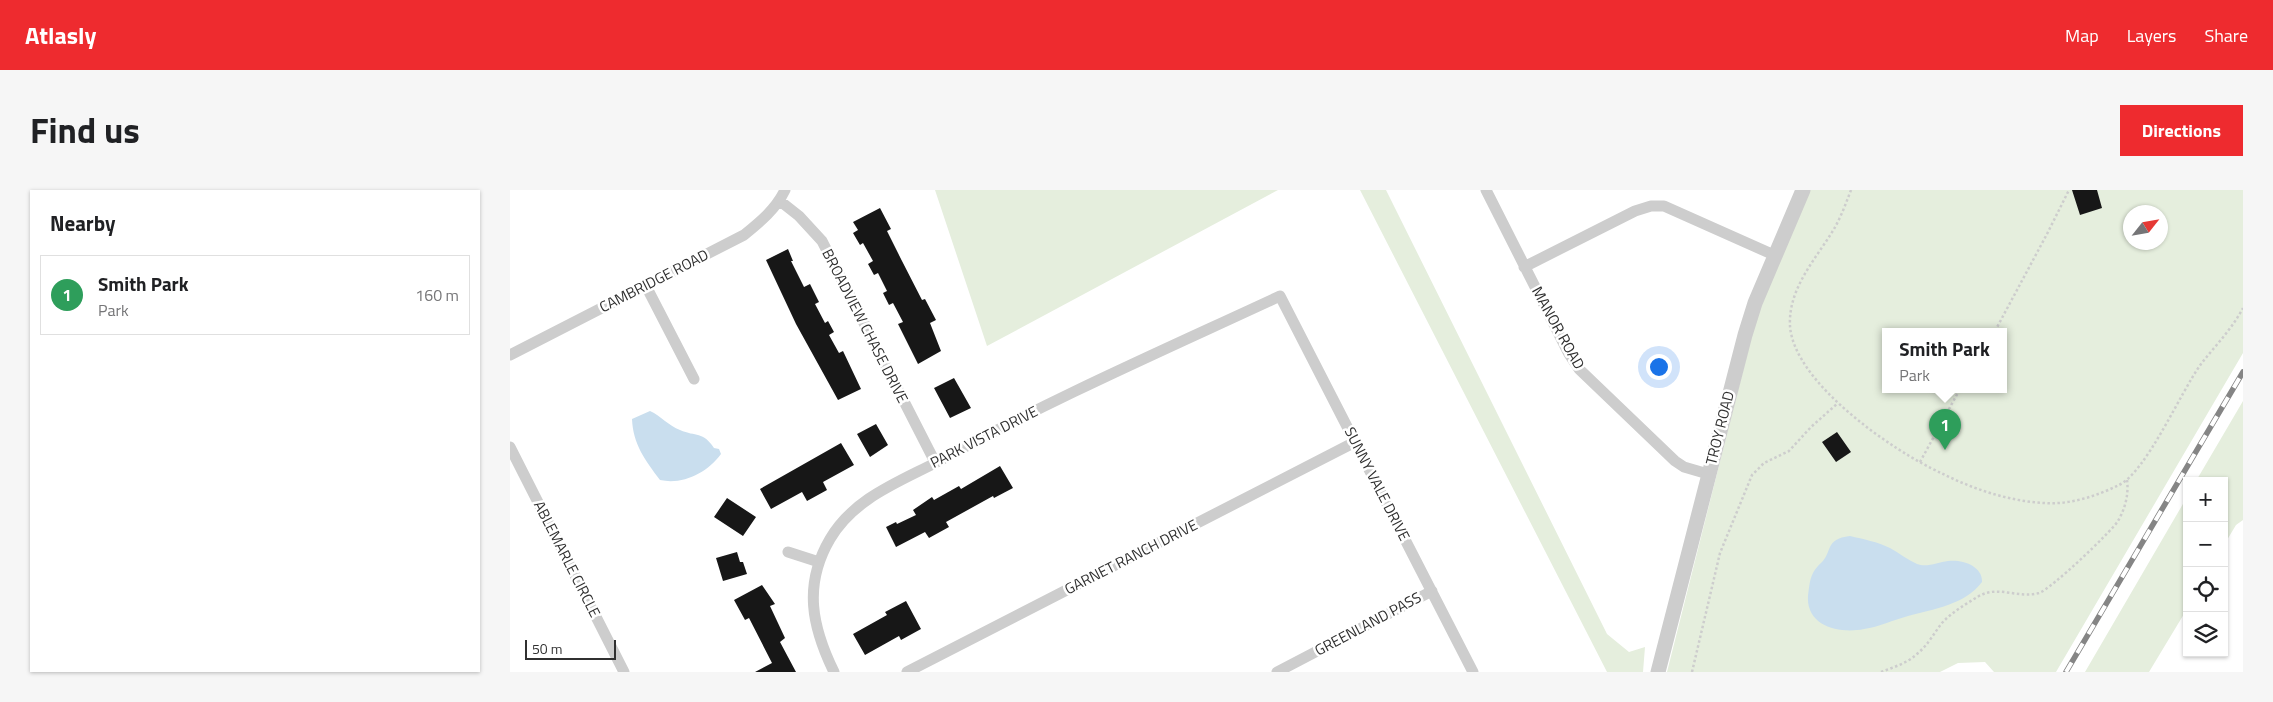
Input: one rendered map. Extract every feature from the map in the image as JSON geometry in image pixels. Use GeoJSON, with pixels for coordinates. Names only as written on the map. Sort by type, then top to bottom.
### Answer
{"type":"FeatureCollection","features":[{"type":"Feature","properties":{"kind":"street","name":"CAMBRIDGE ROAD"},"geometry":{"type":"LineString","coordinates":[[510,354],[744,235],[780,201],[785,190]]}},
{"type":"Feature","properties":{"kind":"street","name":"MANOR ROAD"},"geometry":{"type":"LineString","coordinates":[[1486,190],[1568,354],[1590,382],[1674,461],[1684,467],[1708,474]]}},
{"type":"Feature","properties":{"kind":"street","name":"TROY ROAD"},"geometry":{"type":"LineString","coordinates":[[1658,672],[1747,327],[1774,255],[1803,190]]}},
{"type":"Feature","properties":{"kind":"street","name":"BROADVIEW CHASE DRIVE"},"geometry":{"type":"LineString","coordinates":[[780,201],[799,216],[822,242],[936,462]]}},
{"type":"Feature","properties":{"kind":"street"},"geometry":{"type":"LineString","coordinates":[[1524,267],[1635,211],[1651,206],[1664,206],[1774,255]]}},
{"type":"Feature","properties":{"kind":"street"},"geometry":{"type":"LineString","coordinates":[[646,286],[694,379]]}},
{"type":"Feature","properties":{"kind":"street","name":"PARK VISTA DRIVE"},"geometry":{"type":"LineString","coordinates":[[834,672],[819,640],[815,622],[814,579],[819,562],[835,532],[857,507],[878,493],[995,430],[1280,296]]}},
{"type":"Feature","properties":{"kind":"street","name":"SUNNY VALE DRIVE"},"geometry":{"type":"LineString","coordinates":[[1280,296],[1474,672]]}},
{"type":"Feature","properties":{"kind":"street","name":"GARNET RANCH DRIVE"},"geometry":{"type":"LineString","coordinates":[[907,672],[1355,442]]}},
{"type":"Feature","properties":{"kind":"street","name":"ABLEMARLE CIRCLE"},"geometry":{"type":"LineString","coordinates":[[510,447],[624,672]]}},
{"type":"Feature","properties":{"kind":"street"},"geometry":{"type":"LineString","coordinates":[[788,552],[819,562]]}},
{"type":"Feature","properties":{"kind":"street","name":"GREENLAND PASS"},"geometry":{"type":"LineString","coordinates":[[1277,672],[1432,591]]}},
{"type":"Feature","properties":{"kind":"path"},"geometry":{"type":"LineString","coordinates":[[1851,190],[1836,226],[1801,280],[1795,295],[1790,317],[1793,340],[1802,361],[1824,390],[1868,428],[1939,473],[1988,492],[2044,503],[2083,499],[2127,480],[2143,462],[2201,364],[2238,319],[2243,308]]}},
{"type":"Feature","properties":{"kind":"path"},"geometry":{"type":"LineString","coordinates":[[1997,328],[2048,234],[2069,190]]}},
{"type":"Feature","properties":{"kind":"path"},"geometry":{"type":"LineString","coordinates":[[1920,462],[1958,393]]}},
{"type":"Feature","properties":{"kind":"path"},"geometry":{"type":"LineString","coordinates":[[1692,672],[1720,553],[1752,475],[1764,463],[1789,451],[1811,427],[1838,403]]}},
{"type":"Feature","properties":{"kind":"path"},"geometry":{"type":"LineString","coordinates":[[1881,672],[1913,658],[1951,615],[1985,593],[1993,591],[2032,594],[2043,592],[2117,522],[2127,496],[2127,480]]}},
{"type":"Feature","properties":{"kind":"green space"},"geometry":{"type":"Polygon","coordinates":[[[935,190],[1278,190],[987,346],[935,190]]]}},
{"type":"Feature","properties":{"kind":"green space"},"geometry":{"type":"Polygon","coordinates":[[[1360,190],[1386,190],[1607,634],[1629,652],[1645,647],[1643,672],[1607,672],[1360,190]]]}},
{"type":"Feature","properties":{"kind":"green space"},"geometry":{"type":"Polygon","coordinates":[[[1809,190],[2243,190],[2243,353],[2056,672],[1994,672],[1985,662],[1958,663],[1940,672],[1667,672],[1763,291],[1809,190]]]}},
{"type":"Feature","properties":{"kind":"green space"},"geometry":{"type":"Polygon","coordinates":[[[2243,401],[2243,520],[2236,525],[2228,538],[2228,477],[2198,477],[2243,401]]]}},
{"type":"Feature","properties":{"kind":"green space"},"geometry":{"type":"Polygon","coordinates":[[[2183,504],[2183,616],[2149,672],[2085,672],[2183,504]]]}},
{"type":"Feature","properties":{"kind":"water"},"geometry":{"type":"Polygon","coordinates":[[[650,411],[676,428],[703,437],[714,448],[719,449],[721,454],[709,467],[694,476],[677,481],[660,480],[649,466],[637,444],[633,428],[632,419],[650,411]]]}},
{"type":"Feature","properties":{"kind":"water"},"geometry":{"type":"Polygon","coordinates":[[[1850,536],[1885,546],[1921,565],[1959,561],[1971,565],[1979,572],[1982,582],[1975,590],[1958,601],[1875,627],[1845,630],[1827,626],[1813,615],[1809,607],[1808,596],[1811,578],[1815,570],[1825,559],[1830,546],[1836,540],[1850,536]]]}},
{"type":"Feature","properties":{"kind":"building"},"geometry":{"type":"Polygon","coordinates":[[[2072,190],[2097,190],[2102,208],[2080,215],[2072,190]]]}},
{"type":"Feature","properties":{"kind":"building"},"geometry":{"type":"Polygon","coordinates":[[[880,208],[891,229],[887,231],[902,261],[922,300],[925,299],[936,320],[930,323],[941,351],[918,364],[898,324],[903,322],[893,303],[889,305],[883,293],[887,291],[878,273],[874,275],[868,264],[873,261],[863,243],[860,245],[853,233],[858,230],[853,222],[880,208]]]}},
{"type":"Feature","properties":{"kind":"building"},"geometry":{"type":"Polygon","coordinates":[[[788,249],[793,261],[791,261],[804,287],[810,284],[819,302],[815,304],[825,323],[828,321],[834,332],[829,335],[839,353],[843,351],[861,389],[838,400],[796,324],[766,260],[788,249]]]}},
{"type":"Feature","properties":{"kind":"building"},"geometry":{"type":"Polygon","coordinates":[[[954,378],[971,408],[950,418],[934,388],[954,378]]]}},
{"type":"Feature","properties":{"kind":"building"},"geometry":{"type":"Polygon","coordinates":[[[876,424],[888,445],[870,457],[857,434],[876,424]]]}},
{"type":"Feature","properties":{"kind":"building"},"geometry":{"type":"Polygon","coordinates":[[[1837,432],[1851,452],[1836,462],[1822,442],[1837,432]]]}},
{"type":"Feature","properties":{"kind":"building"},"geometry":{"type":"Polygon","coordinates":[[[841,443],[854,465],[823,482],[827,490],[807,501],[802,492],[771,509],[760,489],[841,443]]]}},
{"type":"Feature","properties":{"kind":"building"},"geometry":{"type":"Polygon","coordinates":[[[1000,466],[1013,488],[994,498],[993,496],[946,522],[949,527],[929,538],[925,532],[896,547],[886,527],[916,515],[913,510],[932,497],[934,500],[959,486],[961,489],[1000,466]]]}},
{"type":"Feature","properties":{"kind":"building"},"geometry":{"type":"Polygon","coordinates":[[[727,498],[756,517],[743,536],[714,517],[727,498]]]}},
{"type":"Feature","properties":{"kind":"building"},"geometry":{"type":"Polygon","coordinates":[[[737,552],[747,574],[723,581],[716,558],[737,552]]]}},
{"type":"Feature","properties":{"kind":"building"},"geometry":{"type":"Polygon","coordinates":[[[762,585],[775,604],[770,606],[785,638],[780,642],[796,672],[755,672],[772,663],[749,618],[745,620],[734,600],[762,585]]]}},
{"type":"Feature","properties":{"kind":"building"},"geometry":{"type":"Polygon","coordinates":[[[906,601],[921,629],[901,640],[899,636],[865,655],[853,634],[887,615],[885,612],[906,601]]]}},
{"type":"Feature","properties":{"kind":"railway"},"geometry":{"type":"LineString","coordinates":[[2066,672],[2243,372]]}},
{"type":"Feature","properties":{"kind":"place","name":"Smith Park"},"geometry":{"type":"Point","coordinates":[1945,450]}}]}
